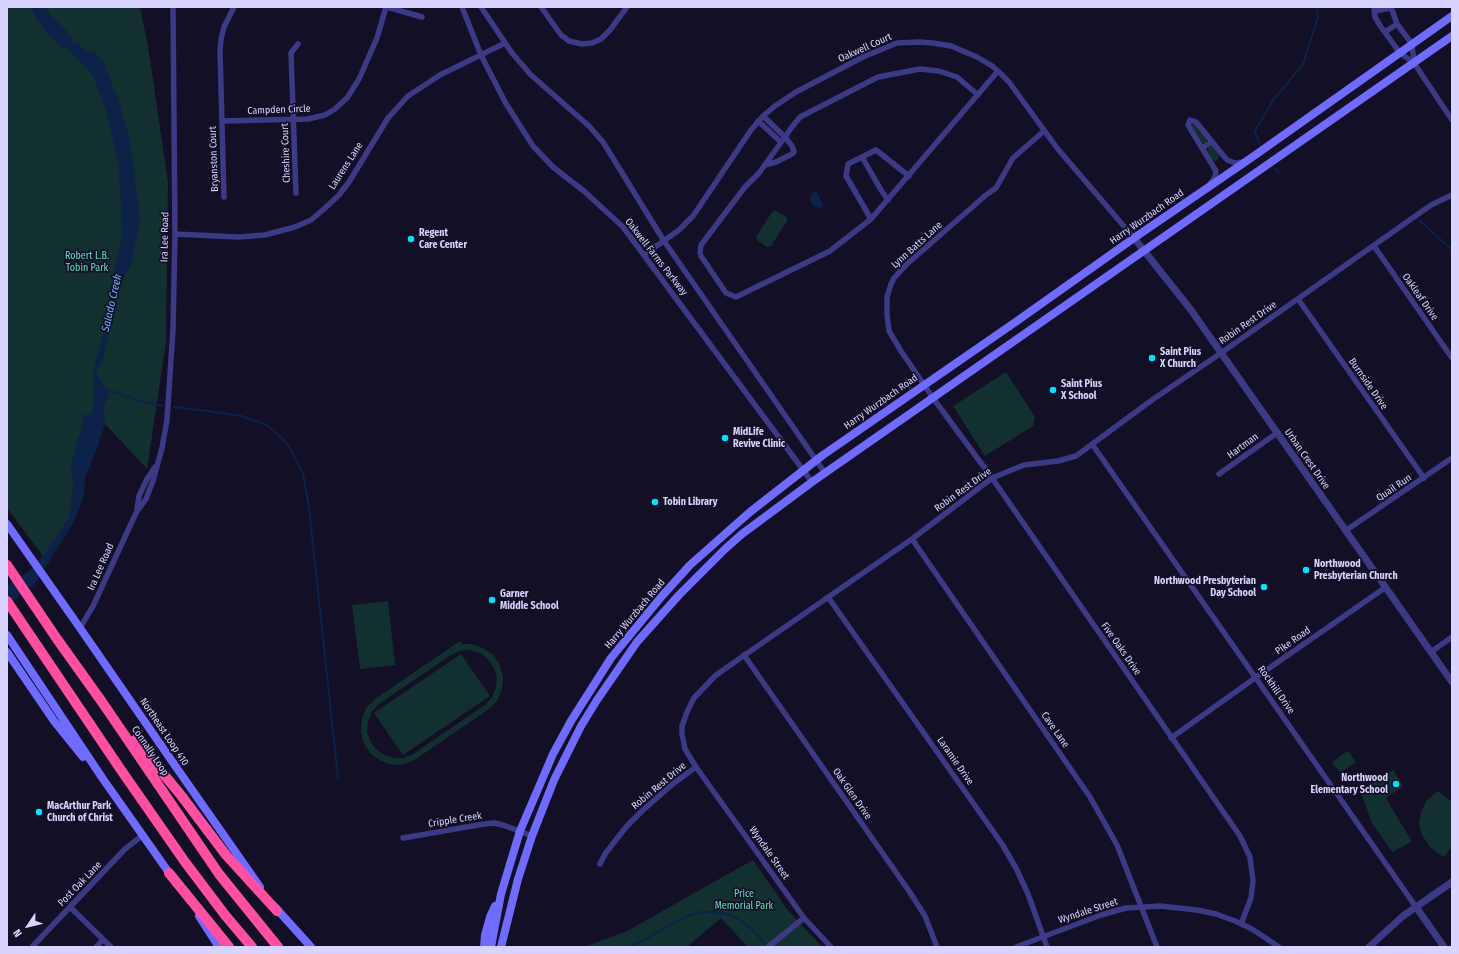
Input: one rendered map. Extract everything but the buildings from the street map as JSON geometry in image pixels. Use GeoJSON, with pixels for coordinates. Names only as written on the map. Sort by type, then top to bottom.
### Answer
{"type":"FeatureCollection","features":[{"type":"Feature","properties":{"kind":"highway","name":"Connally Loop"},"geometry":{"type":"LineString","coordinates":[[7,565],[219,874],[278,947]]}},
{"type":"Feature","properties":{"kind":"highway"},"geometry":{"type":"LineString","coordinates":[[7,601],[185,862],[225,915],[252,947]]}},
{"type":"Feature","properties":{"kind":"highway"},"geometry":{"type":"LineString","coordinates":[[102,702],[180,794],[226,855],[277,911]]}},
{"type":"Feature","properties":{"kind":"highway"},"geometry":{"type":"LineString","coordinates":[[169,873],[229,947]]}},
{"type":"Feature","properties":{"kind":"main road","name":"Harry Wurzbach Road"},"geometry":{"type":"LineString","coordinates":[[491,947],[501,894],[520,831],[553,754],[571,721],[611,658],[676,581],[716,542],[734,525],[803,469],[1372,74],[1452,16]]}},
{"type":"Feature","properties":{"kind":"main road","name":"Harry Wurzbach Road"},"geometry":{"type":"LineString","coordinates":[[501,947],[518,879],[532,836],[554,780],[581,726],[637,642],[679,595],[725,549],[742,534],[812,482],[1452,36]]}},
{"type":"Feature","properties":{"kind":"main road","name":"Northeast Loop 410"},"geometry":{"type":"LineString","coordinates":[[7,524],[277,911],[311,947]]}},
{"type":"Feature","properties":{"kind":"main road"},"geometry":{"type":"LineString","coordinates":[[7,635],[103,779],[220,947]]}},
{"type":"Feature","properties":{"kind":"main road"},"geometry":{"type":"LineString","coordinates":[[7,652],[54,721],[103,779]]}},
{"type":"Feature","properties":{"kind":"main road"},"geometry":{"type":"LineString","coordinates":[[484,947],[490,917],[501,894]]}},
{"type":"Feature","properties":{"kind":"street","name":"Ira Lee Road"},"geometry":{"type":"LineString","coordinates":[[80,628],[96,598],[136,513],[146,499],[153,481],[156,465],[162,448],[167,420],[172,334],[175,234],[172,7]]}},
{"type":"Feature","properties":{"kind":"street"},"geometry":{"type":"LineString","coordinates":[[222,121],[221,39],[224,27],[234,7]]}},
{"type":"Feature","properties":{"kind":"street"},"geometry":{"type":"LineString","coordinates":[[386,7],[422,18]]}},
{"type":"Feature","properties":{"kind":"street","name":"Campden Circle"},"geometry":{"type":"LineString","coordinates":[[222,121],[314,118],[325,115],[335,109],[347,98],[364,68],[377,38],[386,7]]}},
{"type":"Feature","properties":{"kind":"street","name":"Oakwell Farms Parkway"},"geometry":{"type":"LineString","coordinates":[[462,7],[481,55],[506,102],[533,146],[553,167],[607,211],[623,227],[812,482]]}},
{"type":"Feature","properties":{"kind":"street","name":"Oakwell Farms Parkway"},"geometry":{"type":"LineString","coordinates":[[481,7],[505,42],[531,75],[590,126],[603,142],[664,241],[825,473]]}},
{"type":"Feature","properties":{"kind":"street"},"geometry":{"type":"LineString","coordinates":[[541,7],[561,35],[569,41],[582,44],[592,43],[601,39],[628,7]]}},
{"type":"Feature","properties":{"kind":"street"},"geometry":{"type":"LineString","coordinates":[[1414,63],[1412,44],[1397,24],[1391,8],[1374,9],[1375,17],[1400,53],[1414,63],[1451,116]]}},
{"type":"Feature","properties":{"kind":"street"},"geometry":{"type":"LineString","coordinates":[[1385,32],[1397,24]]}},
{"type":"Feature","properties":{"kind":"street","name":"Laurens Lane"},"geometry":{"type":"LineString","coordinates":[[175,234],[265,236],[296,227],[311,220],[339,195],[349,182],[379,130],[397,107],[412,93],[428,82],[505,42]]}},
{"type":"Feature","properties":{"kind":"street","name":"Oakwell Court"},"geometry":{"type":"LineString","coordinates":[[644,255],[679,230],[693,216],[751,130],[763,116],[796,92],[863,57],[897,44],[933,43],[951,46],[977,57],[992,66],[1009,82],[1044,131],[1134,238]]}},
{"type":"Feature","properties":{"kind":"street","name":"Cheshire Court"},"geometry":{"type":"LineString","coordinates":[[296,193],[291,53],[298,44]]}},
{"type":"Feature","properties":{"kind":"street"},"geometry":{"type":"LineString","coordinates":[[978,95],[957,77],[939,71],[920,69],[878,77],[800,117],[759,173],[745,187],[701,245],[701,256],[726,293],[736,297],[830,251],[871,220],[998,72]]}},
{"type":"Feature","properties":{"kind":"street"},"geometry":{"type":"LineString","coordinates":[[763,116],[785,137],[792,146],[794,152],[776,162],[765,165]]}},
{"type":"Feature","properties":{"kind":"street"},"geometry":{"type":"LineString","coordinates":[[1207,188],[1215,177],[1216,171],[1188,124],[1190,120],[1196,122],[1227,160],[1235,163],[1247,161]]}},
{"type":"Feature","properties":{"kind":"street","name":"Bryanston Court"},"geometry":{"type":"LineString","coordinates":[[222,121],[224,197]]}},
{"type":"Feature","properties":{"kind":"street"},"geometry":{"type":"LineString","coordinates":[[758,121],[781,142]]}},
{"type":"Feature","properties":{"kind":"street","name":"Lynn Batts Lane"},"geometry":{"type":"LineString","coordinates":[[933,398],[901,351],[890,331],[887,306],[891,284],[894,278],[907,264],[996,188],[1013,158],[1044,131]]}},
{"type":"Feature","properties":{"kind":"street"},"geometry":{"type":"LineString","coordinates":[[1202,148],[1212,142]]}},
{"type":"Feature","properties":{"kind":"street"},"geometry":{"type":"LineString","coordinates":[[871,220],[846,176],[848,164],[876,150],[908,176]]}},
{"type":"Feature","properties":{"kind":"street"},"geometry":{"type":"LineString","coordinates":[[862,157],[888,200]]}},
{"type":"Feature","properties":{"kind":"street","name":"Robin Rest Drive"},"geometry":{"type":"LineString","coordinates":[[600,864],[605,854],[626,827],[674,783],[696,767],[683,742],[682,726],[694,698],[715,676],[912,539],[992,478],[1024,465],[1068,459],[1076,456],[1152,400],[1432,205],[1452,195]]}},
{"type":"Feature","properties":{"kind":"street","name":"Urban Crest Drive"},"geometry":{"type":"LineString","coordinates":[[1134,238],[1191,310],[1345,532],[1386,587],[1452,682]]}},
{"type":"Feature","properties":{"kind":"street","name":"Oakleaf Drive"},"geometry":{"type":"LineString","coordinates":[[1374,246],[1452,358]]}},
{"type":"Feature","properties":{"kind":"street","name":"Burnside Drive"},"geometry":{"type":"LineString","coordinates":[[1298,299],[1424,478]]}},
{"type":"Feature","properties":{"kind":"street","name":"Five Oaks Drive"},"geometry":{"type":"LineString","coordinates":[[933,398],[992,478],[1240,836],[1250,857],[1253,873],[1253,890],[1242,924]]}},
{"type":"Feature","properties":{"kind":"street","name":"Hartman"},"geometry":{"type":"LineString","coordinates":[[1219,474],[1277,433]]}},
{"type":"Feature","properties":{"kind":"street","name":"Rockhill Drive"},"geometry":{"type":"LineString","coordinates":[[1092,444],[1444,947]]}},
{"type":"Feature","properties":{"kind":"street","name":"Quail Run"},"geometry":{"type":"LineString","coordinates":[[1345,532],[1452,458]]}},
{"type":"Feature","properties":{"kind":"street"},"geometry":{"type":"LineString","coordinates":[[734,525],[742,534]]}},
{"type":"Feature","properties":{"kind":"street","name":"Cave Lane"},"geometry":{"type":"LineString","coordinates":[[912,539],[1090,796],[1117,846],[1157,947]]}},
{"type":"Feature","properties":{"kind":"street"},"geometry":{"type":"LineString","coordinates":[[716,542],[725,549]]}},
{"type":"Feature","properties":{"kind":"street","name":"Pike Road"},"geometry":{"type":"LineString","coordinates":[[1171,738],[1386,587]]}},
{"type":"Feature","properties":{"kind":"street","name":"Laramie Drive"},"geometry":{"type":"LineString","coordinates":[[828,597],[1002,844],[1016,868],[1028,894],[1047,947]]}},
{"type":"Feature","properties":{"kind":"street"},"geometry":{"type":"LineString","coordinates":[[648,614],[656,620]]}},
{"type":"Feature","properties":{"kind":"street"},"geometry":{"type":"LineString","coordinates":[[1431,652],[1452,637]]}},
{"type":"Feature","properties":{"kind":"street","name":"Oak Glen Drive"},"geometry":{"type":"LineString","coordinates":[[744,655],[909,891],[925,916],[937,947]]}},
{"type":"Feature","properties":{"kind":"street"},"geometry":{"type":"LineString","coordinates":[[571,721],[581,726]]}},
{"type":"Feature","properties":{"kind":"street","name":"Wyndale Street"},"geometry":{"type":"LineString","coordinates":[[696,767],[804,918],[831,947]]}},
{"type":"Feature","properties":{"kind":"street","name":"Cripple Creek"},"geometry":{"type":"LineString","coordinates":[[403,838],[495,823],[532,836]]}},
{"type":"Feature","properties":{"kind":"street","name":"Post Oak Lane"},"geometry":{"type":"LineString","coordinates":[[32,947],[125,849],[143,835]]}},
{"type":"Feature","properties":{"kind":"street"},"geometry":{"type":"LineString","coordinates":[[1370,947],[1400,918],[1452,882]]}},
{"type":"Feature","properties":{"kind":"street"},"geometry":{"type":"LineString","coordinates":[[70,907],[111,947]]}},
{"type":"Feature","properties":{"kind":"street","name":"Wyndale Street"},"geometry":{"type":"LineString","coordinates":[[1016,947],[1101,915],[1126,908],[1178,907],[1216,914],[1242,924],[1269,939],[1279,947]]}},
{"type":"Feature","properties":{"kind":"street"},"geometry":{"type":"LineString","coordinates":[[768,947],[804,918]]}},
{"type":"Feature","properties":{"kind":"street"},"geometry":{"type":"LineString","coordinates":[[96,947],[104,940]]}},
{"type":"Feature","properties":{"kind":"green space","name":"Robert L.B. Tobin Park"},"geometry":{"type":"Polygon","coordinates":[[[7,7],[140,7],[149,52],[168,182],[166,342],[147,469],[105,424],[85,478],[84,495],[74,521],[48,563],[7,508],[7,7]]]}},
{"type":"Feature","properties":{"kind":"green space"},"geometry":{"type":"Polygon","coordinates":[[[1194,124],[1207,139],[1206,143],[1203,143],[1192,127],[1194,124]]]}},
{"type":"Feature","properties":{"kind":"green space"},"geometry":{"type":"Polygon","coordinates":[[[1211,146],[1214,147],[1220,156],[1216,161],[1211,159],[1207,151],[1211,146]]]}},
{"type":"Feature","properties":{"kind":"green space"},"geometry":{"type":"Polygon","coordinates":[[[775,210],[787,217],[787,221],[771,246],[767,247],[757,240],[756,237],[772,212],[775,210]]]}},
{"type":"Feature","properties":{"kind":"green space"},"geometry":{"type":"Polygon","coordinates":[[[1006,372],[1035,417],[1033,426],[985,456],[953,406],[1006,372]]]}},
{"type":"Feature","properties":{"kind":"green space"},"geometry":{"type":"Polygon","coordinates":[[[388,601],[395,665],[360,669],[352,605],[388,601]]]}},
{"type":"Feature","properties":{"kind":"green space"},"geometry":{"type":"Polygon","coordinates":[[[460,641],[462,644],[471,644],[483,648],[493,655],[500,665],[503,677],[502,689],[497,701],[489,709],[416,759],[405,764],[393,765],[381,761],[371,754],[364,744],[361,732],[362,719],[366,708],[375,699],[460,641]],[[470,650],[460,651],[451,655],[379,704],[372,711],[368,721],[367,731],[370,741],[376,749],[384,755],[394,758],[404,758],[413,754],[485,705],[492,697],[496,688],[497,678],[494,668],[488,659],[480,653],[470,650]]]}},
{"type":"Feature","properties":{"kind":"green space"},"geometry":{"type":"Polygon","coordinates":[[[461,654],[490,696],[403,755],[374,713],[461,654]]]}},
{"type":"Feature","properties":{"kind":"green space"},"geometry":{"type":"Polygon","coordinates":[[[1348,751],[1356,762],[1340,773],[1332,762],[1348,751]]]}},
{"type":"Feature","properties":{"kind":"green space"},"geometry":{"type":"Polygon","coordinates":[[[1393,770],[1403,786],[1386,798],[1412,842],[1392,852],[1372,823],[1360,791],[1393,770]]]}},
{"type":"Feature","properties":{"kind":"green space"},"geometry":{"type":"Polygon","coordinates":[[[1438,791],[1452,802],[1452,846],[1444,857],[1431,848],[1422,835],[1419,824],[1421,812],[1427,800],[1438,791]]]}},
{"type":"Feature","properties":{"kind":"green space","name":"Price Memorial Park"},"geometry":{"type":"Polygon","coordinates":[[[753,860],[787,909],[822,947],[748,947],[721,918],[687,947],[584,947],[627,931],[753,860]]]}},
{"type":"Feature","properties":{"kind":"water"},"geometry":{"type":"Polygon","coordinates":[[[31,7],[42,7],[47,21],[73,39],[72,43],[78,44],[82,49],[95,53],[103,61],[118,99],[130,140],[140,219],[131,266],[120,282],[103,361],[97,370],[97,375],[109,394],[104,407],[105,423],[85,478],[84,495],[74,521],[35,584],[7,605],[7,585],[30,570],[45,553],[69,517],[74,481],[71,470],[72,461],[84,414],[91,414],[94,406],[93,371],[102,340],[113,281],[127,252],[131,211],[128,184],[121,167],[118,127],[98,67],[90,59],[80,58],[74,55],[69,49],[59,46],[37,20],[31,7]]]}},
{"type":"Feature","properties":{"kind":"water"},"geometry":{"type":"Polygon","coordinates":[[[816,191],[824,206],[818,209],[816,206],[814,207],[809,198],[811,197],[810,195],[816,191]]]}},
{"type":"Feature","properties":{"kind":"waterway","name":"Salado Creek"},"geometry":{"type":"LineString","coordinates":[[39,7],[47,19],[62,34]]}},
{"type":"Feature","properties":{"kind":"waterway"},"geometry":{"type":"LineString","coordinates":[[1260,145],[1255,131],[1274,99],[1303,64],[1318,17],[1317,7]]}},
{"type":"Feature","properties":{"kind":"waterway","name":"Salado Creek"},"geometry":{"type":"LineString","coordinates":[[75,48],[96,70],[111,107],[124,163],[128,235],[118,279]]}},
{"type":"Feature","properties":{"kind":"waterway"},"geometry":{"type":"LineString","coordinates":[[1275,168],[1279,173]]}},
{"type":"Feature","properties":{"kind":"waterway"},"geometry":{"type":"LineString","coordinates":[[1420,221],[1452,250]]}},
{"type":"Feature","properties":{"kind":"waterway"},"geometry":{"type":"LineString","coordinates":[[103,388],[143,402],[163,406]]}},
{"type":"Feature","properties":{"kind":"waterway"},"geometry":{"type":"LineString","coordinates":[[174,407],[242,416],[267,425],[287,443],[303,473],[309,508],[338,778]]}},
{"type":"Feature","properties":{"kind":"waterway"},"geometry":{"type":"LineString","coordinates":[[628,947],[642,941],[685,917],[701,912],[717,912],[731,915],[754,931],[767,946]]}},
{"type":"Feature","properties":{"kind":"place","name":"Regent Care Center"},"geometry":{"type":"Point","coordinates":[411,239]}},
{"type":"Feature","properties":{"kind":"place","name":"Saint Pius X Church"},"geometry":{"type":"Point","coordinates":[1152,358]}},
{"type":"Feature","properties":{"kind":"place","name":"Saint Pius X School"},"geometry":{"type":"Point","coordinates":[1053,390]}},
{"type":"Feature","properties":{"kind":"place","name":"MidLife Revive Clinic"},"geometry":{"type":"Point","coordinates":[725,438]}},
{"type":"Feature","properties":{"kind":"place","name":"Tobin Library"},"geometry":{"type":"Point","coordinates":[655,502]}},
{"type":"Feature","properties":{"kind":"place","name":"Northwood Presbyterian Church"},"geometry":{"type":"Point","coordinates":[1306,570]}},
{"type":"Feature","properties":{"kind":"place","name":"Northwood Presbyterian Day School"},"geometry":{"type":"Point","coordinates":[1264,587]}},
{"type":"Feature","properties":{"kind":"place","name":"Garner Middle School"},"geometry":{"type":"Point","coordinates":[492,600]}},
{"type":"Feature","properties":{"kind":"place","name":"Northwood Elementary School"},"geometry":{"type":"Point","coordinates":[1396,784]}},
{"type":"Feature","properties":{"kind":"place","name":"MacArthur Park Church of Christ"},"geometry":{"type":"Point","coordinates":[39,812]}}]}
